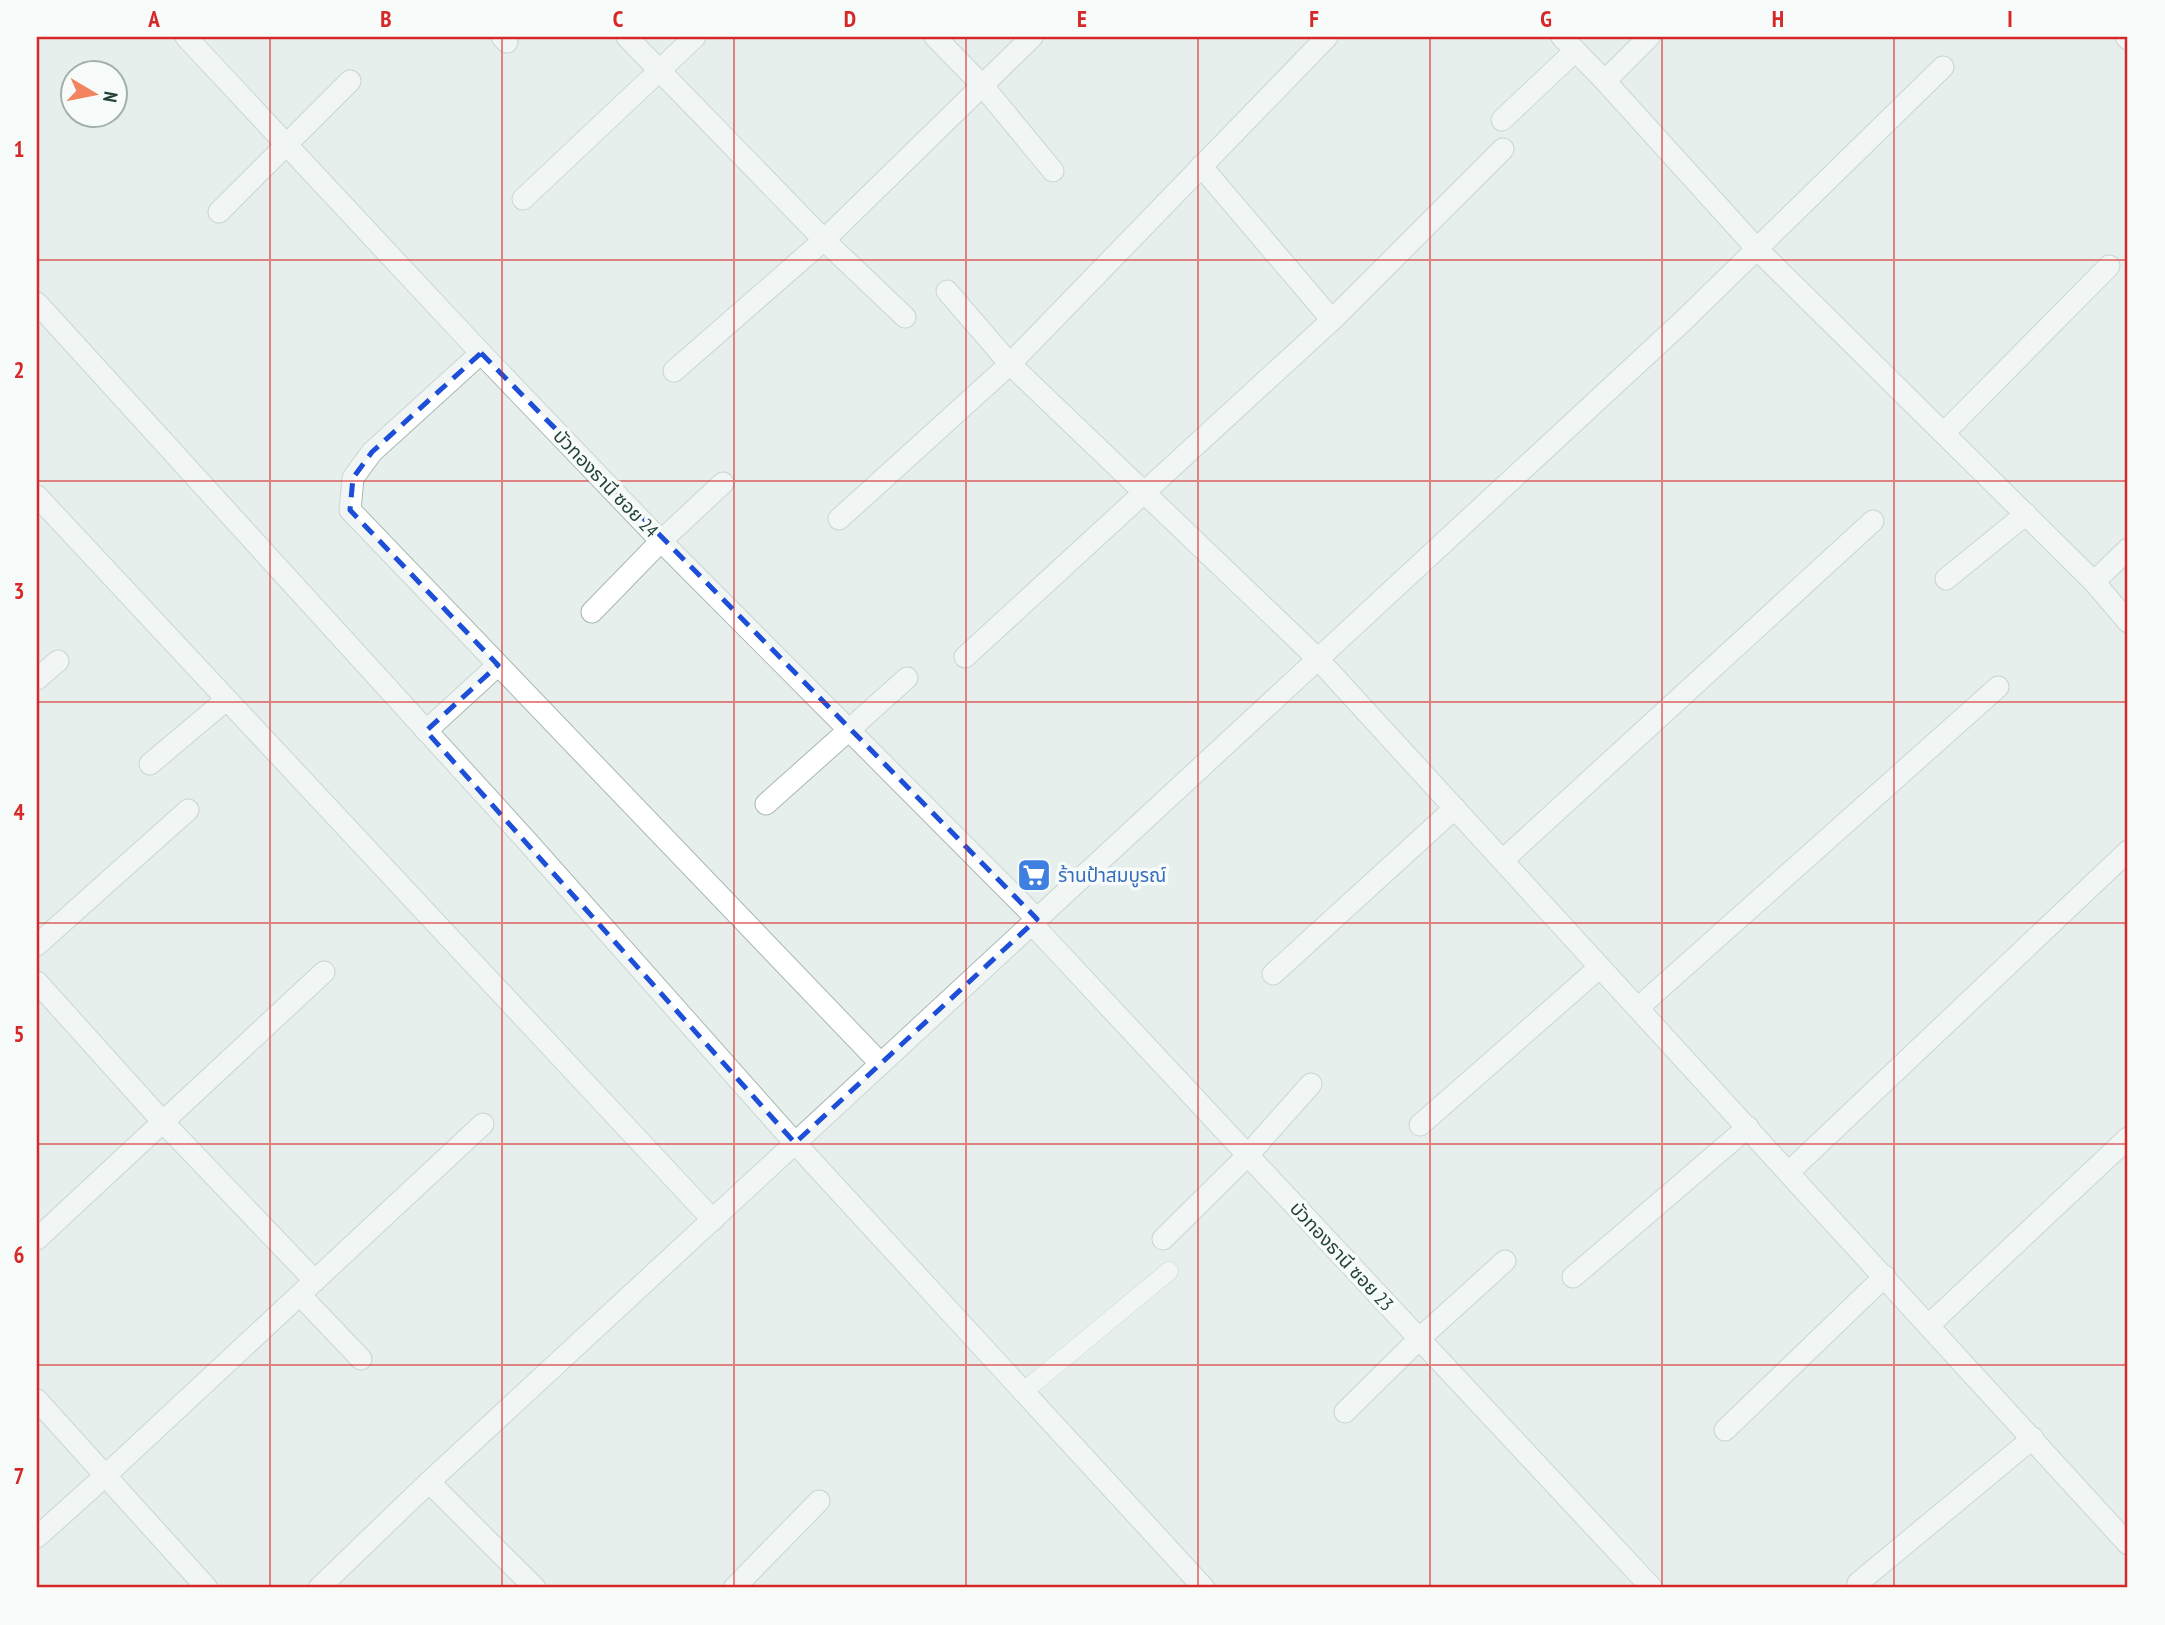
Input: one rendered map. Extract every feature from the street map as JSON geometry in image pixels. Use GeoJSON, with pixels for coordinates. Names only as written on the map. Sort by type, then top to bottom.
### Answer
{"type":"FeatureCollection","features":[{"type":"Feature","properties":{"kind":"street","name":"บัวทองธานี ซอย 24"},"geometry":{"type":"LineString","coordinates":[[186,37],[661,541],[848,728],[1034,922]]}},
{"type":"Feature","properties":{"kind":"street"},"geometry":{"type":"LineString","coordinates":[[626,37],[824,240],[905,317]]}},
{"type":"Feature","properties":{"kind":"street"},"geometry":{"type":"LineString","coordinates":[[523,199],[695,37]]}},
{"type":"Feature","properties":{"kind":"street"},"geometry":{"type":"LineString","coordinates":[[935,37],[982,85],[1054,172]]}},
{"type":"Feature","properties":{"kind":"street"},"geometry":{"type":"LineString","coordinates":[[674,370],[824,240],[1032,37]]}},
{"type":"Feature","properties":{"kind":"street"},"geometry":{"type":"LineString","coordinates":[[839,519],[1010,364],[1327,37]]}},
{"type":"Feature","properties":{"kind":"street"},"geometry":{"type":"LineString","coordinates":[[1605,81],[1648,37]]}},
{"type":"Feature","properties":{"kind":"street"},"geometry":{"type":"LineString","coordinates":[[1502,120],[1568,44],[1757,248],[2094,582],[2128,622]]}},
{"type":"Feature","properties":{"kind":"street"},"geometry":{"type":"LineString","coordinates":[[319,1588],[429,1482],[1672,330],[1943,67]]}},
{"type":"Feature","properties":{"kind":"street"},"geometry":{"type":"LineString","coordinates":[[219,212],[350,81]]}},
{"type":"Feature","properties":{"kind":"street"},"geometry":{"type":"LineString","coordinates":[[965,657],[1332,320],[1503,149]]}},
{"type":"Feature","properties":{"kind":"street"},"geometry":{"type":"LineString","coordinates":[[1201,166],[1332,320]]}},
{"type":"Feature","properties":{"kind":"street"},"geometry":{"type":"LineString","coordinates":[[1944,433],[2109,266]]}},
{"type":"Feature","properties":{"kind":"street"},"geometry":{"type":"LineString","coordinates":[[947,291],[1010,364],[1318,659],[2128,1544]]}},
{"type":"Feature","properties":{"kind":"street"},"geometry":{"type":"LineString","coordinates":[[37,303],[795,1143],[1203,1588]]}},
{"type":"Feature","properties":{"kind":"street"},"geometry":{"type":"LineString","coordinates":[[481,353],[372,452],[353,478],[350,510],[881,1064]]}},
{"type":"Feature","properties":{"kind":"street"},"geometry":{"type":"LineString","coordinates":[[592,612],[661,541],[723,484]]}},
{"type":"Feature","properties":{"kind":"street"},"geometry":{"type":"LineString","coordinates":[[37,496],[713,1220]]}},
{"type":"Feature","properties":{"kind":"street"},"geometry":{"type":"LineString","coordinates":[[1945,579],[2026,514]]}},
{"type":"Feature","properties":{"kind":"street"},"geometry":{"type":"LineString","coordinates":[[1503,860],[1873,522]]}},
{"type":"Feature","properties":{"kind":"street"},"geometry":{"type":"LineString","coordinates":[[2094,582],[2128,549]]}},
{"type":"Feature","properties":{"kind":"street"},"geometry":{"type":"LineString","coordinates":[[37,679],[58,661]]}},
{"type":"Feature","properties":{"kind":"street"},"geometry":{"type":"LineString","coordinates":[[426,731],[498,665]]}},
{"type":"Feature","properties":{"kind":"street"},"geometry":{"type":"LineString","coordinates":[[766,804],[907,678]]}},
{"type":"Feature","properties":{"kind":"street"},"geometry":{"type":"LineString","coordinates":[[1639,1007],[1998,687]]}},
{"type":"Feature","properties":{"kind":"street"},"geometry":{"type":"LineString","coordinates":[[150,764],[226,700]]}},
{"type":"Feature","properties":{"kind":"street"},"geometry":{"type":"LineString","coordinates":[[1273,974],[1455,808]]}},
{"type":"Feature","properties":{"kind":"street"},"geometry":{"type":"LineString","coordinates":[[37,945],[188,810]]}},
{"type":"Feature","properties":{"kind":"street"},"geometry":{"type":"LineString","coordinates":[[1789,1172],[2128,851]]}},
{"type":"Feature","properties":{"kind":"street","name":"บัวทองธานี ซอย 23"},"geometry":{"type":"LineString","coordinates":[[1034,922],[1247,1156],[1652,1588]]}},
{"type":"Feature","properties":{"kind":"street"},"geometry":{"type":"LineString","coordinates":[[1420,1125],[1600,967]]}},
{"type":"Feature","properties":{"kind":"street"},"geometry":{"type":"LineString","coordinates":[[37,1239],[324,972]]}},
{"type":"Feature","properties":{"kind":"street"},"geometry":{"type":"LineString","coordinates":[[37,982],[307,1288],[362,1359]]}},
{"type":"Feature","properties":{"kind":"street"},"geometry":{"type":"LineString","coordinates":[[1163,1239],[1247,1156],[1311,1084]]}},
{"type":"Feature","properties":{"kind":"street"},"geometry":{"type":"LineString","coordinates":[[37,1537],[106,1476],[483,1124]]}},
{"type":"Feature","properties":{"kind":"street"},"geometry":{"type":"LineString","coordinates":[[1573,1277],[1748,1127]]}},
{"type":"Feature","properties":{"kind":"street"},"geometry":{"type":"LineString","coordinates":[[1930,1325],[2128,1138]]}},
{"type":"Feature","properties":{"kind":"street"},"geometry":{"type":"LineString","coordinates":[[1345,1412],[1419,1339],[1505,1261]]}},
{"type":"Feature","properties":{"kind":"street"},"geometry":{"type":"LineString","coordinates":[[1725,1430],[1885,1276]]}},
{"type":"Feature","properties":{"kind":"street"},"geometry":{"type":"LineString","coordinates":[[37,1400],[207,1588]]}},
{"type":"Feature","properties":{"kind":"street"},"geometry":{"type":"LineString","coordinates":[[1858,1583],[2033,1438]]}},
{"type":"Feature","properties":{"kind":"street"},"geometry":{"type":"LineString","coordinates":[[429,1482],[535,1588]]}},
{"type":"Feature","properties":{"kind":"street"},"geometry":{"type":"LineString","coordinates":[[734,1588],[819,1501]]}},
{"type":"Feature","properties":{"kind":"lane"},"geometry":{"type":"LineString","coordinates":[[1024,1392],[1170,1271]]}},
{"type":"Feature","properties":{"kind":"highlighted area"},"geometry":{"type":"Polygon","coordinates":[[[481,353],[1037,919],[795,1143],[426,731],[498,665],[350,510],[353,478],[372,452],[481,353]]]}},
{"type":"Feature","properties":{"kind":"place","name":"ร้านป้าสมบูรณ์"},"geometry":{"type":"Point","coordinates":[1034,875]}}]}
